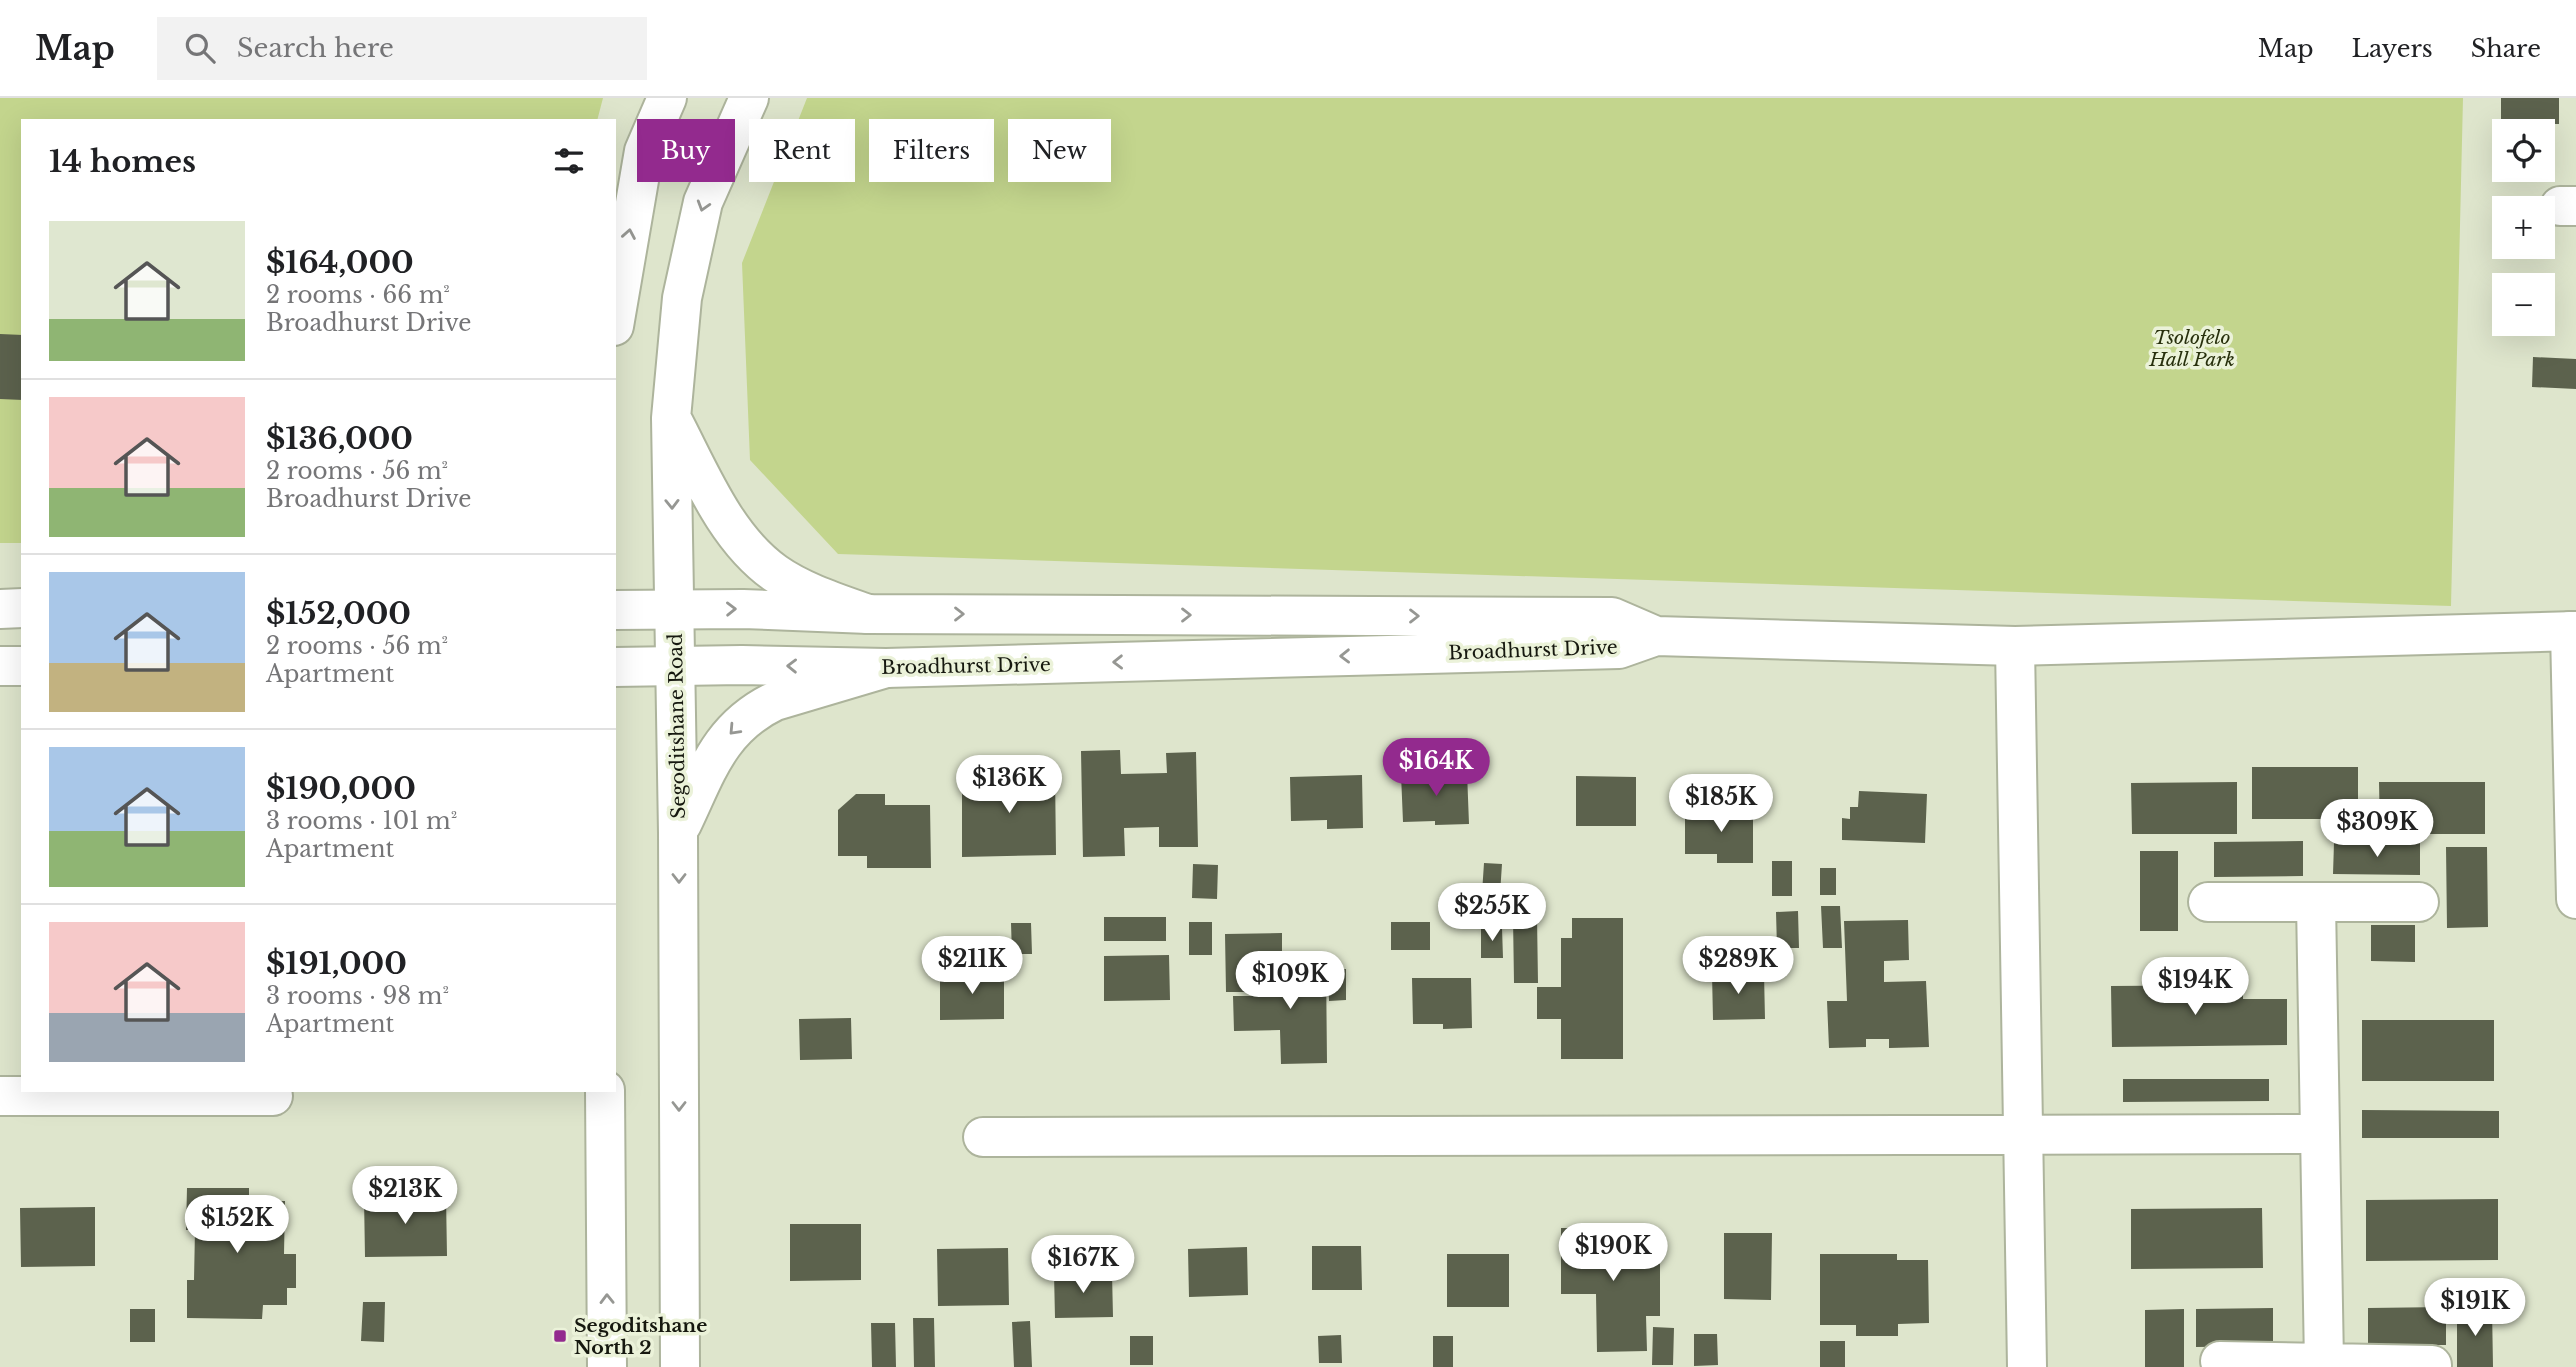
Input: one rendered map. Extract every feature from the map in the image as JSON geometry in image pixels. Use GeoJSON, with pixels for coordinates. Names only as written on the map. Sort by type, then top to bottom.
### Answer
{"type":"FeatureCollection","features":[{"type":"Feature","properties":{"kind":"street"},"geometry":{"type":"LineString","coordinates":[[616,314],[644,151],[667,98]]}},
{"type":"Feature","properties":{"kind":"street","name":"Segoditshane Road"},"geometry":{"type":"LineString","coordinates":[[680,1367],[677,667],[671,418],[682,298],[703,202],[749,98]]}},
{"type":"Feature","properties":{"kind":"street"},"geometry":{"type":"LineString","coordinates":[[671,418],[727,522],[753,555],[776,574],[818,596],[868,614]]}},
{"type":"Feature","properties":{"kind":"street"},"geometry":{"type":"LineString","coordinates":[[0,609],[21,608]]}},
{"type":"Feature","properties":{"kind":"street","name":"Broadhurst Drive"},"geometry":{"type":"LineString","coordinates":[[616,610],[743,609],[868,614],[1612,617],[1656,636]]}},
{"type":"Feature","properties":{"kind":"street"},"geometry":{"type":"LineString","coordinates":[[1656,636],[2015,646],[2573,631],[2576,899]]}},
{"type":"Feature","properties":{"kind":"street","name":"Broadhurst Drive"},"geometry":{"type":"LineString","coordinates":[[616,667],[886,668],[1619,649],[1656,636]]}},
{"type":"Feature","properties":{"kind":"street"},"geometry":{"type":"LineString","coordinates":[[2015,646],[2027,1367]]}},
{"type":"Feature","properties":{"kind":"street"},"geometry":{"type":"LineString","coordinates":[[0,666],[21,666]]}},
{"type":"Feature","properties":{"kind":"street"},"geometry":{"type":"LineString","coordinates":[[678,833],[717,750],[738,725],[759,708],[886,668]]}},
{"type":"Feature","properties":{"kind":"street"},"geometry":{"type":"LineString","coordinates":[[2208,902],[2419,902]]}},
{"type":"Feature","properties":{"kind":"street"},"geometry":{"type":"LineString","coordinates":[[2316,903],[2324,1363]]}},
{"type":"Feature","properties":{"kind":"street"},"geometry":{"type":"LineString","coordinates":[[604,1092],[607,1367]]}},
{"type":"Feature","properties":{"kind":"street"},"geometry":{"type":"LineString","coordinates":[[0,1096],[273,1096]]}},
{"type":"Feature","properties":{"kind":"street"},"geometry":{"type":"LineString","coordinates":[[983,1137],[2320,1135]]}},
{"type":"Feature","properties":{"kind":"street"},"geometry":{"type":"LineString","coordinates":[[2220,1361],[2432,1364]]}},
{"type":"Feature","properties":{"kind":"green space"},"geometry":{"type":"Polygon","coordinates":[[[0,98],[603,98],[598,119],[21,119],[21,543],[0,543],[0,98]]]}},
{"type":"Feature","properties":{"kind":"green space","name":"Tsolofelo Hall Park"},"geometry":{"type":"Polygon","coordinates":[[[807,98],[2463,98],[2451,606],[838,554],[750,460],[742,263],[774,182],[855,182],[855,119],[799,119],[807,98]]]}},
{"type":"Feature","properties":{"kind":"building"},"geometry":{"type":"Polygon","coordinates":[[[2501,98],[2559,98],[2559,124],[2555,124],[2555,119],[2501,119],[2501,98]]]}},
{"type":"Feature","properties":{"kind":"building"},"geometry":{"type":"Polygon","coordinates":[[[0,334],[21,335],[21,400],[0,399],[0,334]]]}},
{"type":"Feature","properties":{"kind":"building"},"geometry":{"type":"Polygon","coordinates":[[[2533,357],[2576,359],[2576,389],[2532,387],[2533,357]]]}},
{"type":"Feature","properties":{"kind":"building"},"geometry":{"type":"Polygon","coordinates":[[[1120,750],[1121,774],[1167,773],[1166,753],[1196,752],[1198,847],[1159,847],[1159,827],[1124,828],[1125,856],[1083,857],[1081,751],[1120,750]]]}},
{"type":"Feature","properties":{"kind":"building"},"geometry":{"type":"Polygon","coordinates":[[[2252,767],[2358,767],[2358,819],[2252,819],[2252,767]]]}},
{"type":"Feature","properties":{"kind":"building"},"geometry":{"type":"Polygon","coordinates":[[[1467,772],[1469,824],[1403,822],[1401,774],[1467,772]]]}},
{"type":"Feature","properties":{"kind":"building"},"geometry":{"type":"Polygon","coordinates":[[[1055,773],[1056,855],[962,857],[962,774],[1055,773]]]}},
{"type":"Feature","properties":{"kind":"building"},"geometry":{"type":"Polygon","coordinates":[[[1362,775],[1363,828],[1327,829],[1327,820],[1291,821],[1290,777],[1362,775]]]}},
{"type":"Feature","properties":{"kind":"building"},"geometry":{"type":"Polygon","coordinates":[[[1576,776],[1636,777],[1636,826],[1576,826],[1576,776]]]}},
{"type":"Feature","properties":{"kind":"building"},"geometry":{"type":"Polygon","coordinates":[[[2237,782],[2237,834],[2132,834],[2131,783],[2237,782]]]}},
{"type":"Feature","properties":{"kind":"building"},"geometry":{"type":"Polygon","coordinates":[[[2379,782],[2485,782],[2485,834],[2380,834],[2379,782]]]}},
{"type":"Feature","properties":{"kind":"building"},"geometry":{"type":"Polygon","coordinates":[[[1859,791],[1927,794],[1925,843],[1842,840],[1842,818],[1850,819],[1850,807],[1858,807],[1859,791]]]}},
{"type":"Feature","properties":{"kind":"building"},"geometry":{"type":"Polygon","coordinates":[[[856,794],[885,794],[885,805],[930,805],[931,868],[867,868],[867,856],[838,856],[838,810],[856,794]]]}},
{"type":"Feature","properties":{"kind":"building"},"geometry":{"type":"Polygon","coordinates":[[[1685,809],[1753,809],[1753,863],[1717,863],[1717,854],[1685,854],[1685,809]]]}},
{"type":"Feature","properties":{"kind":"building"},"geometry":{"type":"Polygon","coordinates":[[[2303,841],[2303,876],[2214,877],[2214,842],[2303,841]]]}},
{"type":"Feature","properties":{"kind":"building"},"geometry":{"type":"Polygon","coordinates":[[[2334,843],[2420,843],[2420,875],[2333,874],[2334,843]]]}},
{"type":"Feature","properties":{"kind":"building"},"geometry":{"type":"Polygon","coordinates":[[[2446,847],[2487,847],[2488,927],[2447,928],[2446,847]]]}},
{"type":"Feature","properties":{"kind":"building"},"geometry":{"type":"Polygon","coordinates":[[[2140,851],[2178,851],[2178,931],[2140,931],[2140,851]]]}},
{"type":"Feature","properties":{"kind":"building"},"geometry":{"type":"Polygon","coordinates":[[[1772,861],[1792,861],[1792,896],[1772,896],[1772,861]]]}},
{"type":"Feature","properties":{"kind":"building"},"geometry":{"type":"Polygon","coordinates":[[[1484,863],[1502,864],[1500,894],[1482,893],[1484,863]]]}},
{"type":"Feature","properties":{"kind":"building"},"geometry":{"type":"Polygon","coordinates":[[[1193,864],[1218,865],[1217,899],[1192,898],[1193,864]]]}},
{"type":"Feature","properties":{"kind":"building"},"geometry":{"type":"Polygon","coordinates":[[[1820,868],[1836,868],[1836,895],[1820,895],[1820,868]]]}},
{"type":"Feature","properties":{"kind":"building"},"geometry":{"type":"Polygon","coordinates":[[[1821,906],[1840,906],[1842,948],[1823,948],[1821,906]]]}},
{"type":"Feature","properties":{"kind":"building"},"geometry":{"type":"Polygon","coordinates":[[[1798,911],[1799,948],[1777,948],[1776,912],[1798,911]]]}},
{"type":"Feature","properties":{"kind":"building"},"geometry":{"type":"Polygon","coordinates":[[[1104,917],[1166,917],[1166,941],[1104,941],[1104,917]]]}},
{"type":"Feature","properties":{"kind":"building"},"geometry":{"type":"Polygon","coordinates":[[[1513,917],[1537,917],[1538,983],[1514,983],[1513,917]]]}},
{"type":"Feature","properties":{"kind":"building"},"geometry":{"type":"Polygon","coordinates":[[[1572,918],[1623,918],[1623,1059],[1561,1059],[1561,1019],[1537,1019],[1537,987],[1561,987],[1561,938],[1572,938],[1572,918]]]}},
{"type":"Feature","properties":{"kind":"building"},"geometry":{"type":"Polygon","coordinates":[[[1908,920],[1909,960],[1884,961],[1884,982],[1926,981],[1929,1047],[1889,1048],[1889,1039],[1866,1039],[1866,1047],[1829,1048],[1827,1001],[1847,1001],[1844,921],[1908,920]]]}},
{"type":"Feature","properties":{"kind":"building"},"geometry":{"type":"Polygon","coordinates":[[[1189,922],[1212,922],[1212,955],[1189,955],[1189,922]]]}},
{"type":"Feature","properties":{"kind":"building"},"geometry":{"type":"Polygon","coordinates":[[[1391,922],[1430,922],[1430,950],[1391,950],[1391,922]]]}},
{"type":"Feature","properties":{"kind":"building"},"geometry":{"type":"Polygon","coordinates":[[[1011,923],[1031,923],[1032,954],[1012,954],[1011,923]]]}},
{"type":"Feature","properties":{"kind":"building"},"geometry":{"type":"Polygon","coordinates":[[[2371,925],[2415,925],[2415,962],[2371,961],[2371,925]]]}},
{"type":"Feature","properties":{"kind":"building"},"geometry":{"type":"Polygon","coordinates":[[[1481,928],[1502,928],[1503,958],[1481,958],[1481,928]]]}},
{"type":"Feature","properties":{"kind":"building"},"geometry":{"type":"Polygon","coordinates":[[[1282,933],[1282,961],[1249,961],[1249,992],[1226,992],[1225,934],[1282,933]]]}},
{"type":"Feature","properties":{"kind":"building"},"geometry":{"type":"Polygon","coordinates":[[[1169,955],[1170,1000],[1104,1001],[1104,956],[1169,955]]]}},
{"type":"Feature","properties":{"kind":"building"},"geometry":{"type":"Polygon","coordinates":[[[1283,963],[1326,963],[1327,1063],[1281,1064],[1280,1030],[1234,1031],[1233,996],[1255,996],[1255,983],[1261,983],[1260,971],[1283,971],[1283,963]]]}},
{"type":"Feature","properties":{"kind":"building"},"geometry":{"type":"Polygon","coordinates":[[[1346,969],[1346,1000],[1329,1001],[1328,970],[1346,969]]]}},
{"type":"Feature","properties":{"kind":"building"},"geometry":{"type":"Polygon","coordinates":[[[940,973],[1004,973],[1004,1019],[940,1020],[940,973]]]}},
{"type":"Feature","properties":{"kind":"building"},"geometry":{"type":"Polygon","coordinates":[[[1712,973],[1764,973],[1765,1019],[1713,1020],[1712,973]]]}},
{"type":"Feature","properties":{"kind":"building"},"geometry":{"type":"Polygon","coordinates":[[[1412,978],[1471,978],[1472,1028],[1443,1029],[1443,1024],[1413,1024],[1412,978]]]}},
{"type":"Feature","properties":{"kind":"building"},"geometry":{"type":"Polygon","coordinates":[[[2243,985],[2243,999],[2287,999],[2287,1045],[2112,1047],[2111,986],[2243,985]]]}},
{"type":"Feature","properties":{"kind":"building"},"geometry":{"type":"Polygon","coordinates":[[[851,1018],[852,1059],[800,1060],[799,1019],[851,1018]]]}},
{"type":"Feature","properties":{"kind":"building"},"geometry":{"type":"Polygon","coordinates":[[[2362,1020],[2494,1020],[2494,1081],[2362,1081],[2362,1020]]]}},
{"type":"Feature","properties":{"kind":"building"},"geometry":{"type":"Polygon","coordinates":[[[2123,1079],[2269,1079],[2269,1101],[2123,1102],[2123,1079]]]}},
{"type":"Feature","properties":{"kind":"building"},"geometry":{"type":"Polygon","coordinates":[[[2362,1110],[2499,1111],[2499,1138],[2362,1138],[2362,1110]]]}},
{"type":"Feature","properties":{"kind":"building"},"geometry":{"type":"Polygon","coordinates":[[[187,1188],[249,1188],[249,1201],[285,1201],[284,1254],[296,1254],[296,1288],[287,1288],[287,1305],[263,1305],[262,1319],[187,1318],[187,1280],[194,1280],[195,1230],[186,1230],[187,1188]]]}},
{"type":"Feature","properties":{"kind":"building"},"geometry":{"type":"Polygon","coordinates":[[[446,1196],[447,1256],[365,1257],[364,1197],[446,1196]]]}},
{"type":"Feature","properties":{"kind":"building"},"geometry":{"type":"Polygon","coordinates":[[[2498,1199],[2498,1260],[2366,1261],[2366,1200],[2498,1199]]]}},
{"type":"Feature","properties":{"kind":"building"},"geometry":{"type":"Polygon","coordinates":[[[95,1207],[95,1266],[21,1267],[20,1208],[95,1207]]]}},
{"type":"Feature","properties":{"kind":"building"},"geometry":{"type":"Polygon","coordinates":[[[2262,1208],[2263,1268],[2131,1269],[2131,1209],[2262,1208]]]}},
{"type":"Feature","properties":{"kind":"building"},"geometry":{"type":"Polygon","coordinates":[[[790,1224],[861,1224],[861,1280],[790,1281],[790,1224]]]}},
{"type":"Feature","properties":{"kind":"building"},"geometry":{"type":"Polygon","coordinates":[[[1561,1228],[1646,1228],[1646,1264],[1660,1264],[1660,1316],[1646,1316],[1647,1351],[1597,1352],[1596,1294],[1561,1294],[1561,1228]]]}},
{"type":"Feature","properties":{"kind":"building"},"geometry":{"type":"Polygon","coordinates":[[[1724,1233],[1772,1233],[1771,1300],[1724,1299],[1724,1233]]]}},
{"type":"Feature","properties":{"kind":"building"},"geometry":{"type":"Polygon","coordinates":[[[1312,1246],[1361,1246],[1362,1290],[1312,1290],[1312,1246]]]}},
{"type":"Feature","properties":{"kind":"building"},"geometry":{"type":"Polygon","coordinates":[[[1247,1247],[1248,1295],[1189,1297],[1188,1249],[1247,1247]]]}},
{"type":"Feature","properties":{"kind":"building"},"geometry":{"type":"Polygon","coordinates":[[[1008,1248],[1009,1305],[938,1306],[937,1249],[1008,1248]]]}},
{"type":"Feature","properties":{"kind":"building"},"geometry":{"type":"Polygon","coordinates":[[[1447,1254],[1509,1254],[1509,1307],[1447,1307],[1447,1254]]]}},
{"type":"Feature","properties":{"kind":"building"},"geometry":{"type":"Polygon","coordinates":[[[1820,1254],[1897,1254],[1897,1260],[1928,1260],[1929,1323],[1898,1324],[1898,1336],[1856,1336],[1856,1325],[1820,1325],[1820,1254]]]}},
{"type":"Feature","properties":{"kind":"building"},"geometry":{"type":"Polygon","coordinates":[[[1054,1273],[1112,1273],[1113,1317],[1055,1318],[1054,1273]]]}},
{"type":"Feature","properties":{"kind":"building"},"geometry":{"type":"Polygon","coordinates":[[[363,1302],[385,1302],[384,1342],[361,1341],[363,1302]]]}},
{"type":"Feature","properties":{"kind":"building"},"geometry":{"type":"Polygon","coordinates":[[[2446,1307],[2446,1345],[2368,1345],[2368,1308],[2446,1307]]]}},
{"type":"Feature","properties":{"kind":"building"},"geometry":{"type":"Polygon","coordinates":[[[2273,1308],[2273,1346],[2196,1347],[2196,1309],[2273,1308]]]}},
{"type":"Feature","properties":{"kind":"building"},"geometry":{"type":"Polygon","coordinates":[[[2457,1308],[2492,1308],[2493,1367],[2457,1367],[2457,1308]]]}},
{"type":"Feature","properties":{"kind":"building"},"geometry":{"type":"Polygon","coordinates":[[[130,1309],[155,1309],[155,1342],[130,1342],[130,1309]]]}},
{"type":"Feature","properties":{"kind":"building"},"geometry":{"type":"Polygon","coordinates":[[[2184,1309],[2184,1367],[2145,1367],[2145,1310],[2184,1309]]]}},
{"type":"Feature","properties":{"kind":"building"},"geometry":{"type":"Polygon","coordinates":[[[913,1318],[934,1318],[935,1367],[914,1367],[913,1318]]]}},
{"type":"Feature","properties":{"kind":"building"},"geometry":{"type":"Polygon","coordinates":[[[1030,1321],[1032,1367],[1014,1367],[1012,1322],[1030,1321]]]}},
{"type":"Feature","properties":{"kind":"building"},"geometry":{"type":"Polygon","coordinates":[[[871,1323],[895,1323],[896,1367],[872,1367],[871,1323]]]}},
{"type":"Feature","properties":{"kind":"building"},"geometry":{"type":"Polygon","coordinates":[[[1653,1327],[1674,1328],[1673,1365],[1652,1365],[1653,1327]]]}},
{"type":"Feature","properties":{"kind":"building"},"geometry":{"type":"Polygon","coordinates":[[[1694,1334],[1717,1334],[1718,1365],[1694,1366],[1694,1334]]]}},
{"type":"Feature","properties":{"kind":"building"},"geometry":{"type":"Polygon","coordinates":[[[1341,1335],[1342,1363],[1319,1363],[1318,1336],[1341,1335]]]}},
{"type":"Feature","properties":{"kind":"building"},"geometry":{"type":"Polygon","coordinates":[[[1130,1336],[1153,1336],[1153,1365],[1130,1365],[1130,1336]]]}},
{"type":"Feature","properties":{"kind":"building"},"geometry":{"type":"Polygon","coordinates":[[[1433,1336],[1453,1336],[1453,1367],[1433,1367],[1433,1336]]]}},
{"type":"Feature","properties":{"kind":"building"},"geometry":{"type":"Polygon","coordinates":[[[1820,1341],[1845,1341],[1845,1367],[1820,1367],[1820,1341]]]}},
{"type":"Feature","properties":{"kind":"place","name":"Segoditshane North 2"},"geometry":{"type":"Point","coordinates":[560,1336]}}]}
